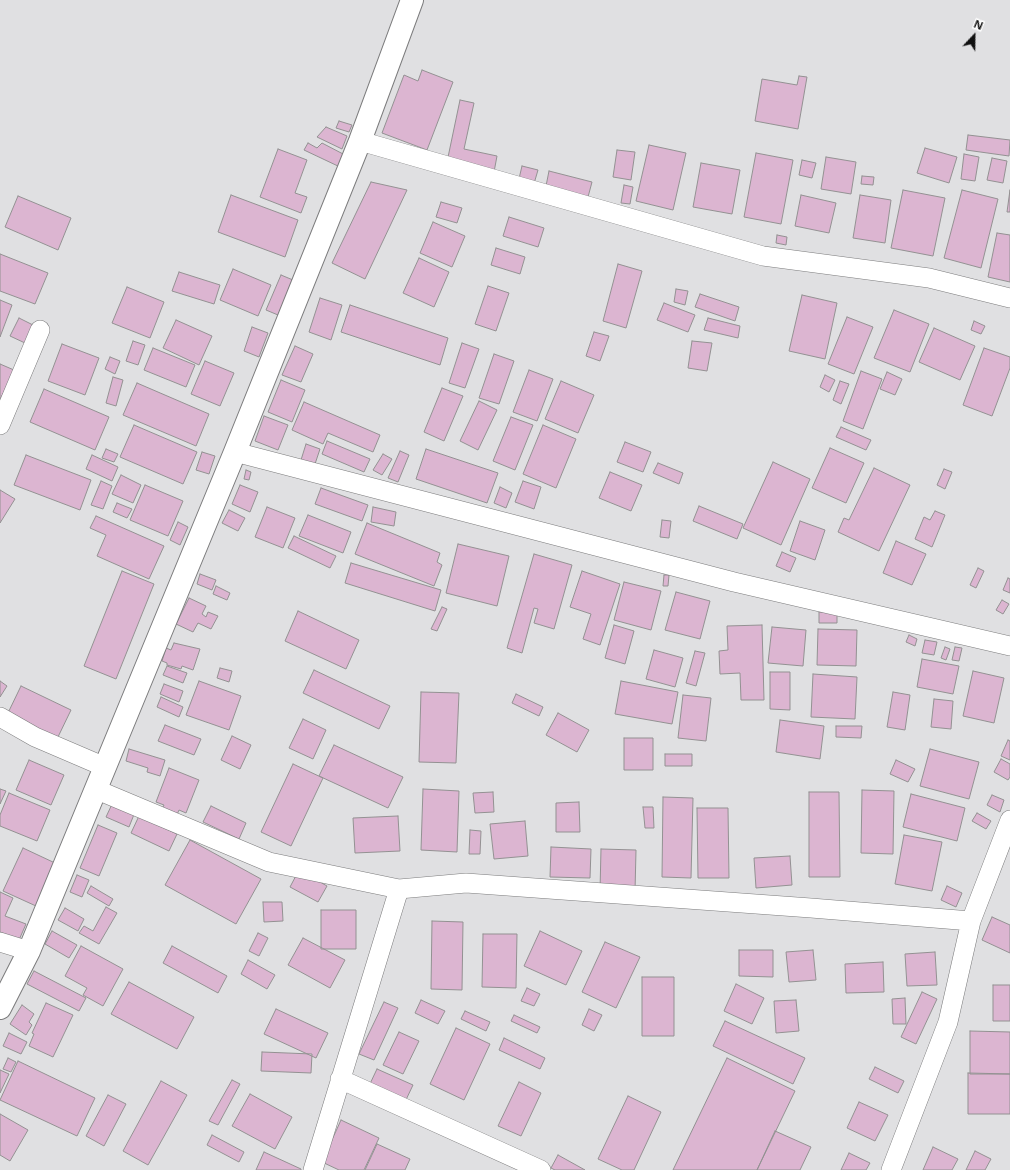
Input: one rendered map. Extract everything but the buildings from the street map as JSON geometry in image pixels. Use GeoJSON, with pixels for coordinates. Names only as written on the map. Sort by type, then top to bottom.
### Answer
{"type":"FeatureCollection","features":[{"type":"Feature","properties":{"kind":"street"},"geometry":{"type":"LineString","coordinates":[[0,1008],[29,951],[235,452],[360,141],[412,0]]}},
{"type":"Feature","properties":{"kind":"street"},"geometry":{"type":"LineString","coordinates":[[360,141],[763,256],[929,278],[1010,298]]}},
{"type":"Feature","properties":{"kind":"street"},"geometry":{"type":"LineString","coordinates":[[0,425],[40,330]]}},
{"type":"Feature","properties":{"kind":"street"},"geometry":{"type":"LineString","coordinates":[[235,452],[734,582],[1010,646]]}},
{"type":"Feature","properties":{"kind":"street"},"geometry":{"type":"LineString","coordinates":[[0,717],[35,736],[105,768]]}},
{"type":"Feature","properties":{"kind":"street"},"geometry":{"type":"LineString","coordinates":[[95,789],[268,862],[399,889],[466,883],[803,907],[970,921]]}},
{"type":"Feature","properties":{"kind":"street"},"geometry":{"type":"LineString","coordinates":[[891,1170],[948,1022],[970,921],[1010,820]]}},
{"type":"Feature","properties":{"kind":"street"},"geometry":{"type":"LineString","coordinates":[[313,1170],[399,889]]}},
{"type":"Feature","properties":{"kind":"street"},"geometry":{"type":"LineString","coordinates":[[0,942],[29,951]]}},
{"type":"Feature","properties":{"kind":"street"},"geometry":{"type":"LineString","coordinates":[[340,1079],[541,1170]]}}]}
